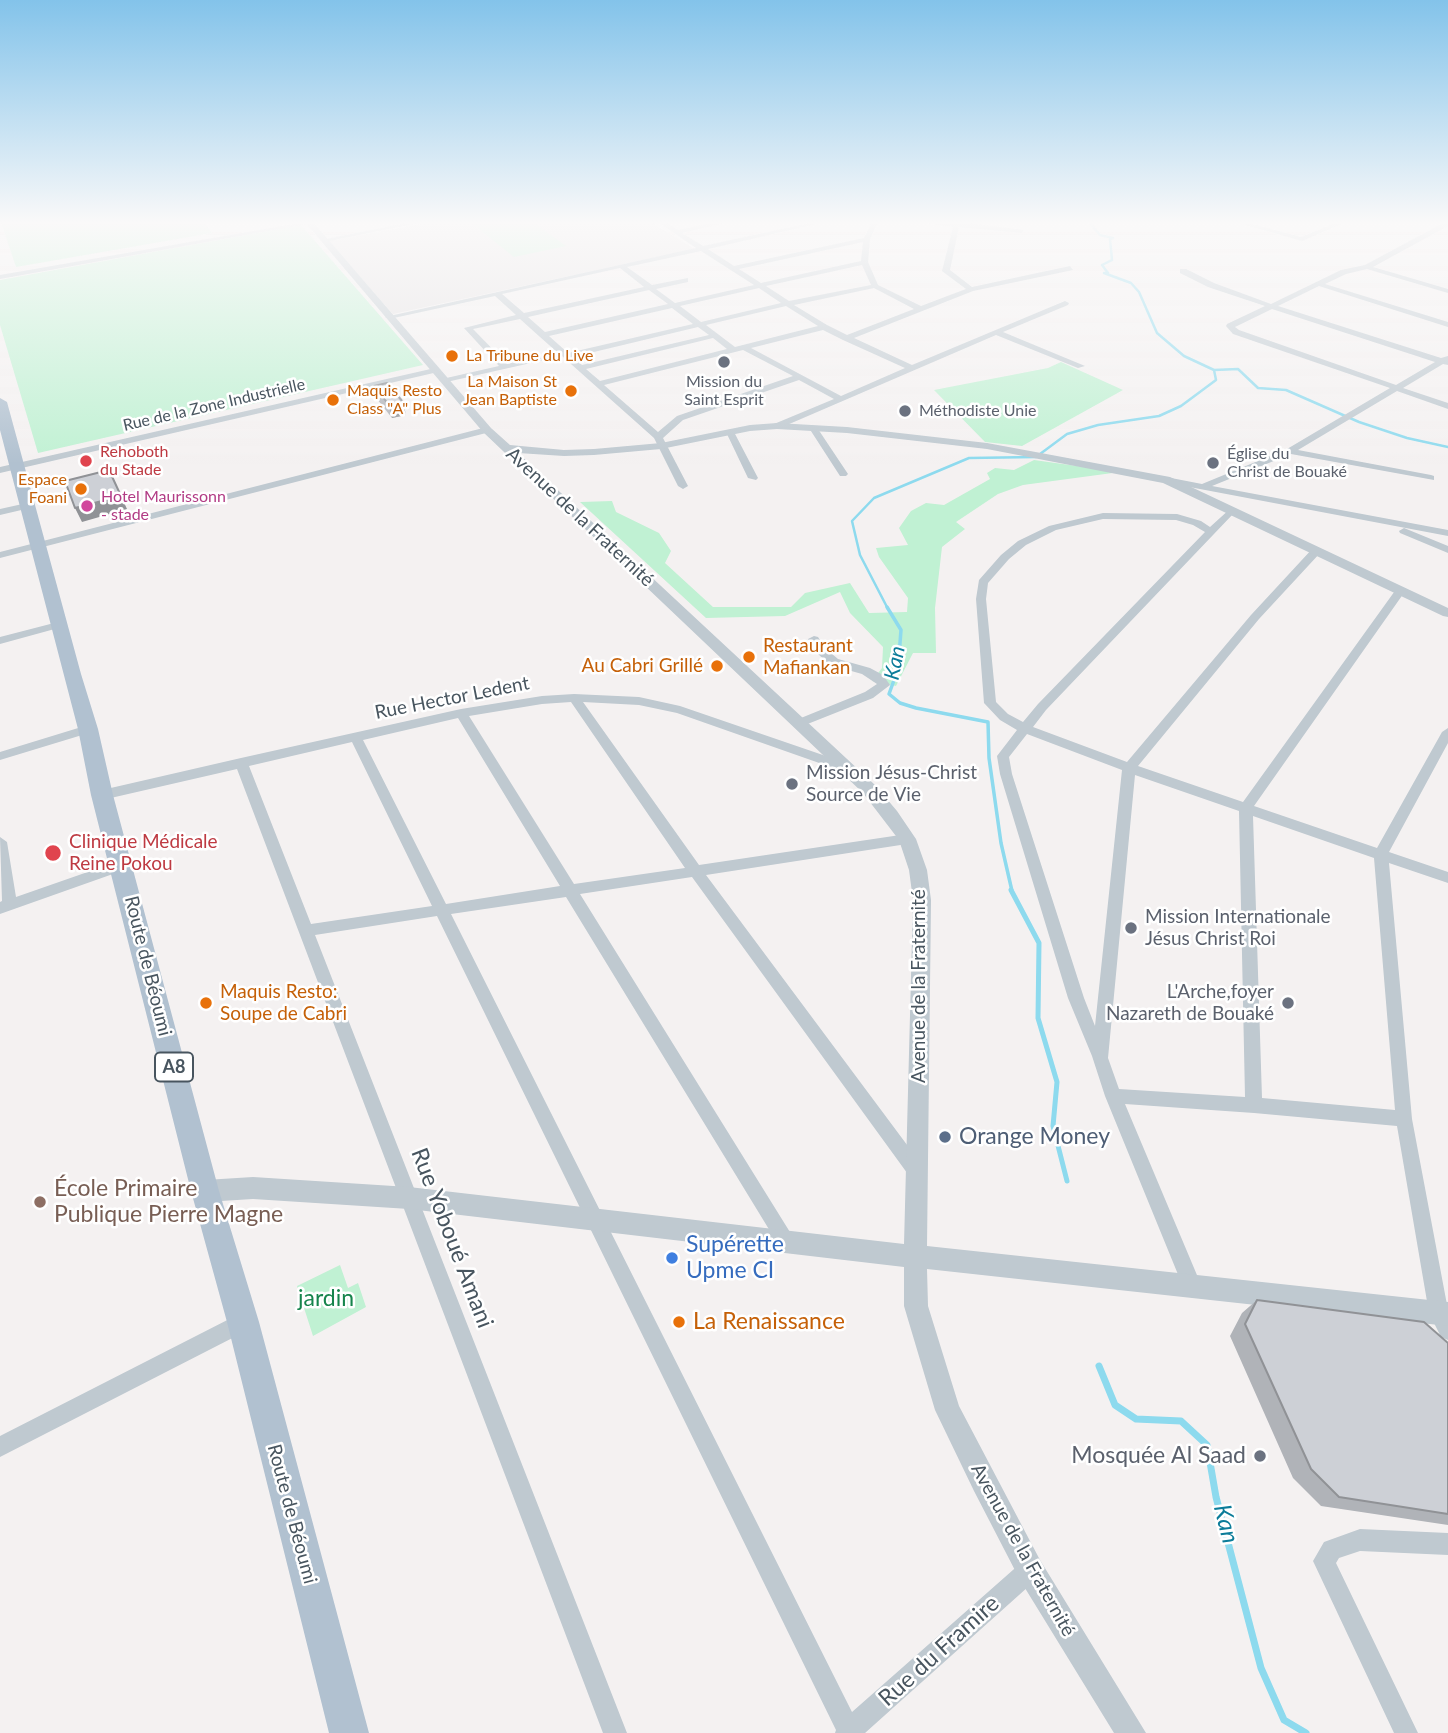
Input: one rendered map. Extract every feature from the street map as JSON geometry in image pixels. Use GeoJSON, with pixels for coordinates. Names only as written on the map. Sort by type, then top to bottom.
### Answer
{"type":"FeatureCollection","features":[{"type":"Feature","properties":{"kind":"main road","name":"Route de Béoumi"},"geometry":{"type":"LineString","coordinates":[[0,402],[8,468],[27,506],[88,729],[102,794],[205,1191],[243,1322],[349,1733]]}},
{"type":"Feature","properties":{"kind":"street","name":"Avenue de la Fraternité"},"geometry":{"type":"LineString","coordinates":[[377,303],[487,430],[847,768],[891,815],[907,839],[918,870],[922,900],[916,1306],[948,1410],[1030,1570],[1131,1733]]}},
{"type":"Feature","properties":{"kind":"street"},"geometry":{"type":"LineString","coordinates":[[389,317],[452,303]]}},
{"type":"Feature","properties":{"kind":"street"},"geometry":{"type":"LineString","coordinates":[[507,303],[659,442],[683,486]]}},
{"type":"Feature","properties":{"kind":"street"},"geometry":{"type":"LineString","coordinates":[[505,367],[468,328],[582,303]]}},
{"type":"Feature","properties":{"kind":"street"},"geometry":{"type":"LineString","coordinates":[[670,303],[714,335],[739,349],[841,398]]}},
{"type":"Feature","properties":{"kind":"street"},"geometry":{"type":"LineString","coordinates":[[543,335],[682,303]]}},
{"type":"Feature","properties":{"kind":"street","name":"Rue de la Zone Industrielle"},"geometry":{"type":"LineString","coordinates":[[8,468],[440,375],[505,367],[792,303]]}},
{"type":"Feature","properties":{"kind":"street"},"geometry":{"type":"LineString","coordinates":[[908,303],[920,309]]}},
{"type":"Feature","properties":{"kind":"street"},"geometry":{"type":"LineString","coordinates":[[846,338],[936,303]]}},
{"type":"Feature","properties":{"kind":"street"},"geometry":{"type":"LineString","coordinates":[[777,426],[1065,303]]}},
{"type":"Feature","properties":{"kind":"street"},"geometry":{"type":"LineString","coordinates":[[1262,303],[1446,360]]}},
{"type":"Feature","properties":{"kind":"street"},"geometry":{"type":"LineString","coordinates":[[1278,303],[1230,326],[1231,329],[1448,406]]}},
{"type":"Feature","properties":{"kind":"street"},"geometry":{"type":"LineString","coordinates":[[1378,303],[1448,325]]}},
{"type":"Feature","properties":{"kind":"street"},"geometry":{"type":"LineString","coordinates":[[786,304],[824,327],[914,369]]}},
{"type":"Feature","properties":{"kind":"street"},"geometry":{"type":"LineString","coordinates":[[598,384],[824,327]]}},
{"type":"Feature","properties":{"kind":"street"},"geometry":{"type":"LineString","coordinates":[[997,333],[1081,366]]}},
{"type":"Feature","properties":{"kind":"street"},"geometry":{"type":"LineString","coordinates":[[580,368],[714,335]]}},
{"type":"Feature","properties":{"kind":"street"},"geometry":{"type":"LineString","coordinates":[[1206,485],[1290,451],[1446,360]]}},
{"type":"Feature","properties":{"kind":"street"},"geometry":{"type":"LineString","coordinates":[[659,442],[680,418],[799,377]]}},
{"type":"Feature","properties":{"kind":"street"},"geometry":{"type":"LineString","coordinates":[[505,448],[564,453],[777,426],[813,428],[987,446],[1206,485],[1448,533]]}},
{"type":"Feature","properties":{"kind":"street"},"geometry":{"type":"LineString","coordinates":[[813,428],[843,474]]}},
{"type":"Feature","properties":{"kind":"street"},"geometry":{"type":"LineString","coordinates":[[0,555],[487,430]]}},
{"type":"Feature","properties":{"kind":"street"},"geometry":{"type":"LineString","coordinates":[[730,432],[752,478]]}},
{"type":"Feature","properties":{"kind":"street"},"geometry":{"type":"LineString","coordinates":[[1290,451],[1431,478]]}},
{"type":"Feature","properties":{"kind":"street"},"geometry":{"type":"LineString","coordinates":[[1166,480],[1448,613]]}},
{"type":"Feature","properties":{"kind":"street"},"geometry":{"type":"LineString","coordinates":[[0,512],[27,506]]}},
{"type":"Feature","properties":{"kind":"street"},"geometry":{"type":"LineString","coordinates":[[1193,1287],[1113,1096],[1076,998],[1003,756],[1042,707],[1231,511]]}},
{"type":"Feature","properties":{"kind":"street"},"geometry":{"type":"LineString","coordinates":[[1210,531],[1197,523],[1177,517],[1114,515],[1079,520],[1022,543],[990,571],[983,582],[981,599],[990,703],[1004,717],[1025,729],[1129,768],[1448,878]]}},
{"type":"Feature","properties":{"kind":"street"},"geometry":{"type":"LineString","coordinates":[[1377,519],[1448,550]]}},
{"type":"Feature","properties":{"kind":"street"},"geometry":{"type":"LineString","coordinates":[[1100,1058],[1129,768],[1255,617],[1317,550]]}},
{"type":"Feature","properties":{"kind":"street"},"geometry":{"type":"LineString","coordinates":[[1254,1105],[1246,808],[1401,590]]}},
{"type":"Feature","properties":{"kind":"street"},"geometry":{"type":"LineString","coordinates":[[0,641],[58,625]]}},
{"type":"Feature","properties":{"kind":"street"},"geometry":{"type":"LineString","coordinates":[[800,723],[869,695],[884,685],[879,678],[866,671],[834,662],[814,639]]}},
{"type":"Feature","properties":{"kind":"street"},"geometry":{"type":"LineString","coordinates":[[573,698],[696,872],[917,1172]]}},
{"type":"Feature","properties":{"kind":"street","name":"Rue Hector Ledent"},"geometry":{"type":"LineString","coordinates":[[102,794],[461,713],[508,704],[573,698],[639,701],[680,710],[847,768]]}},
{"type":"Feature","properties":{"kind":"street"},"geometry":{"type":"LineString","coordinates":[[461,713],[787,1243]]}},
{"type":"Feature","properties":{"kind":"street"},"geometry":{"type":"LineString","coordinates":[[0,756],[88,729]]}},
{"type":"Feature","properties":{"kind":"street"},"geometry":{"type":"LineString","coordinates":[[205,1191],[253,1188],[409,1198],[594,1222],[1193,1287],[1445,1319],[1404,1119],[1381,854],[1448,732]]}},
{"type":"Feature","properties":{"kind":"street"},"geometry":{"type":"LineString","coordinates":[[356,738],[849,1732]]}},
{"type":"Feature","properties":{"kind":"street","name":"Rue Yoboué Amani"},"geometry":{"type":"LineString","coordinates":[[241,762],[615,1733]]}},
{"type":"Feature","properties":{"kind":"street"},"geometry":{"type":"LineString","coordinates":[[305,932],[907,839]]}},
{"type":"Feature","properties":{"kind":"street"},"geometry":{"type":"LineString","coordinates":[[0,842],[5,906],[122,865]]}},
{"type":"Feature","properties":{"kind":"street"},"geometry":{"type":"LineString","coordinates":[[1113,1096],[1254,1105],[1404,1119]]}},
{"type":"Feature","properties":{"kind":"street"},"geometry":{"type":"LineString","coordinates":[[0,1447],[243,1322]]}},
{"type":"Feature","properties":{"kind":"street"},"geometry":{"type":"LineString","coordinates":[[1406,1733],[1324,1561],[1332,1550],[1360,1540],[1448,1544]]}},
{"type":"Feature","properties":{"kind":"street","name":"Rue du Framire"},"geometry":{"type":"LineString","coordinates":[[849,1732],[1030,1570]]}},
{"type":"Feature","properties":{"kind":"shaded area"},"geometry":{"type":"Polygon","coordinates":[[[383,303],[445,303],[393,314],[383,303]]]}},
{"type":"Feature","properties":{"kind":"green space"},"geometry":{"type":"Polygon","coordinates":[[[0,303],[369,303],[423,365],[38,453],[0,325],[0,303]]]}},
{"type":"Feature","properties":{"kind":"green space"},"geometry":{"type":"Polygon","coordinates":[[[1061,362],[1123,390],[1022,446],[985,442],[934,390],[1048,368],[1061,362]]]}},
{"type":"Feature","properties":{"kind":"green space"},"geometry":{"type":"Polygon","coordinates":[[[1034,460],[1120,472],[1023,485],[998,494],[956,522],[965,529],[942,547],[935,608],[936,653],[913,653],[896,686],[872,681],[882,668],[883,647],[850,613],[840,592],[785,616],[706,618],[580,502],[612,501],[616,512],[659,533],[671,551],[665,563],[713,607],[791,607],[805,593],[850,583],[869,613],[907,612],[908,598],[879,557],[876,548],[908,545],[899,528],[911,511],[926,503],[944,505],[990,479],[987,473],[995,468],[1014,470],[1034,460]]]}},
{"type":"Feature","properties":{"kind":"green space","name":"jardin"},"geometry":{"type":"Polygon","coordinates":[[[340,1265],[348,1288],[358,1283],[366,1307],[313,1336],[297,1286],[340,1265]]]}},
{"type":"Feature","properties":{"kind":"building"},"geometry":{"type":"Polygon","coordinates":[[[387,383],[403,402],[389,405],[374,386],[387,383]]]}},
{"type":"Feature","properties":{"kind":"building"},"geometry":{"type":"Polygon","coordinates":[[[109,470],[121,496],[75,508],[65,481],[109,470]]]}},
{"type":"Feature","properties":{"kind":"building"},"geometry":{"type":"Polygon","coordinates":[[[1257,1300],[1424,1322],[1448,1343],[1448,1514],[1339,1497],[1311,1469],[1245,1324],[1257,1300]]]}},
{"type":"Feature","properties":{"kind":"waterway","name":"Kan"},"geometry":{"type":"LineString","coordinates":[[1144,303],[1157,333],[1184,356],[1214,370]]}},
{"type":"Feature","properties":{"kind":"waterway","name":"Kan"},"geometry":{"type":"LineString","coordinates":[[1214,370],[1238,369],[1258,388],[1286,390],[1359,422],[1407,438],[1448,447]]}},
{"type":"Feature","properties":{"kind":"waterway","name":"Kan"},"geometry":{"type":"LineString","coordinates":[[888,609],[860,555],[852,521],[874,498],[969,458],[1036,457],[1067,434],[1098,425],[1159,416],[1181,406],[1216,380],[1214,370]]}},
{"type":"Feature","properties":{"kind":"waterway","name":"Kan"},"geometry":{"type":"LineString","coordinates":[[887,607],[901,630],[898,669],[889,694],[900,703],[916,708],[988,722],[989,758],[1001,843],[1012,891]]}},
{"type":"Feature","properties":{"kind":"waterway","name":"Kan"},"geometry":{"type":"LineString","coordinates":[[1011,890],[1039,943],[1038,1018],[1057,1082],[1053,1126],[1067,1181]]}},
{"type":"Feature","properties":{"kind":"waterway","name":"Kan"},"geometry":{"type":"LineString","coordinates":[[1099,1366],[1115,1405],[1136,1419],[1181,1421],[1207,1445],[1216,1497],[1261,1668],[1284,1720],[1306,1733]]}},
{"type":"Feature","properties":{"kind":"place","name":"La Tribune du Live"},"geometry":{"type":"Point","coordinates":[452,356]}},
{"type":"Feature","properties":{"kind":"place","name":"Mission du Saint Esprit"},"geometry":{"type":"Point","coordinates":[724,362]}},
{"type":"Feature","properties":{"kind":"place","name":"La Maison St Jean Baptiste"},"geometry":{"type":"Point","coordinates":[571,391]}},
{"type":"Feature","properties":{"kind":"place","name":"Maquis Resto Class \"A\" Plus"},"geometry":{"type":"Point","coordinates":[333,400]}},
{"type":"Feature","properties":{"kind":"place","name":"Méthodiste Unie"},"geometry":{"type":"Point","coordinates":[905,411]}},
{"type":"Feature","properties":{"kind":"place","name":"Rehoboth du Stade"},"geometry":{"type":"Point","coordinates":[86,461]}},
{"type":"Feature","properties":{"kind":"place","name":"Église du Christ de Bouaké"},"geometry":{"type":"Point","coordinates":[1213,463]}},
{"type":"Feature","properties":{"kind":"place","name":"Espace Foani"},"geometry":{"type":"Point","coordinates":[81,489]}},
{"type":"Feature","properties":{"kind":"place","name":"Hotel Maurissonn - stade"},"geometry":{"type":"Point","coordinates":[87,506]}},
{"type":"Feature","properties":{"kind":"place","name":"Restaurant Mafiankan"},"geometry":{"type":"Point","coordinates":[749,657]}},
{"type":"Feature","properties":{"kind":"place","name":"Au Cabri Grillé"},"geometry":{"type":"Point","coordinates":[717,666]}},
{"type":"Feature","properties":{"kind":"place","name":"Mission Jésus-Christ Source de Vie"},"geometry":{"type":"Point","coordinates":[792,784]}},
{"type":"Feature","properties":{"kind":"place","name":"Clinique Médicale Reine Pokou"},"geometry":{"type":"Point","coordinates":[53,853]}},
{"type":"Feature","properties":{"kind":"place","name":"Mission Internationale Jésus Christ Roi"},"geometry":{"type":"Point","coordinates":[1131,928]}},
{"type":"Feature","properties":{"kind":"place","name":"Maquis Resto: Soupe de Cabri"},"geometry":{"type":"Point","coordinates":[206,1003]}},
{"type":"Feature","properties":{"kind":"place","name":"L'Arche,foyer Nazareth de Bouaké"},"geometry":{"type":"Point","coordinates":[1288,1003]}},
{"type":"Feature","properties":{"kind":"place","name":"Orange Money"},"geometry":{"type":"Point","coordinates":[945,1137]}},
{"type":"Feature","properties":{"kind":"place","name":"École Primaire Publique Pierre Magne"},"geometry":{"type":"Point","coordinates":[40,1202]}},
{"type":"Feature","properties":{"kind":"place","name":"Supérette Upme CI"},"geometry":{"type":"Point","coordinates":[672,1258]}},
{"type":"Feature","properties":{"kind":"place","name":"La Renaissance"},"geometry":{"type":"Point","coordinates":[679,1322]}},
{"type":"Feature","properties":{"kind":"place","name":"Mosquée Al Saad"},"geometry":{"type":"Point","coordinates":[1260,1456]}}]}
